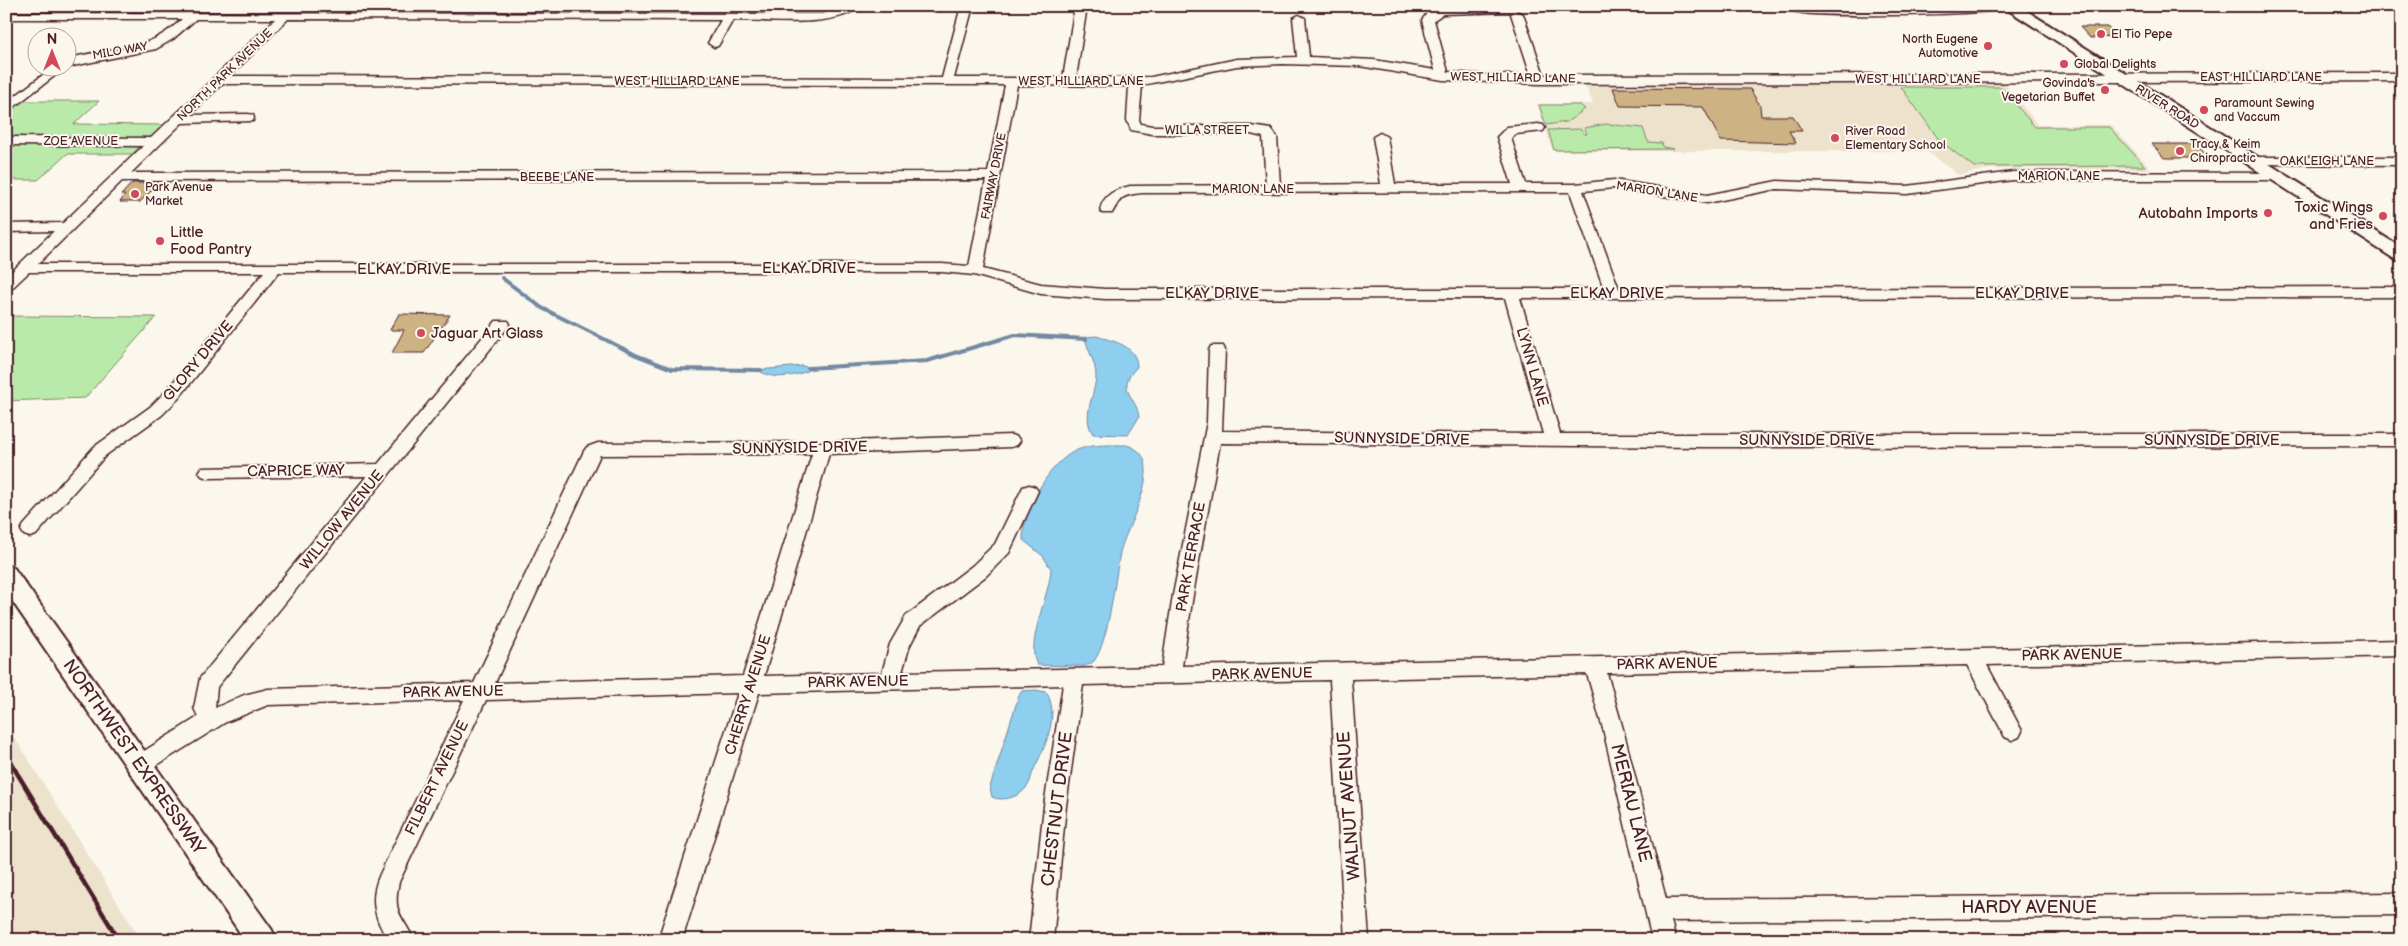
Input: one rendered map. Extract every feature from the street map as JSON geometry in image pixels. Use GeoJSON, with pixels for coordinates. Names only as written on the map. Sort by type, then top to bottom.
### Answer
{"type":"FeatureCollection","features":[{"type":"Feature","properties":{"kind":"main road","name":"RIVER ROAD"},"geometry":{"type":"LineString","coordinates":[[2009,6],[2402,256]]}},
{"type":"Feature","properties":{"kind":"main road","name":"NORTHWEST EXPRESSWAY"},"geometry":{"type":"LineString","coordinates":[[6,574],[141,764],[262,940]]}},
{"type":"Feature","properties":{"kind":"street"},"geometry":{"type":"LineString","coordinates":[[28,16],[41,6]]}},
{"type":"Feature","properties":{"kind":"street"},"geometry":{"type":"LineString","coordinates":[[285,16],[296,6]]}},
{"type":"Feature","properties":{"kind":"street"},"geometry":{"type":"LineString","coordinates":[[285,16],[822,17],[838,14],[854,6]]}},
{"type":"Feature","properties":{"kind":"street"},"geometry":{"type":"LineString","coordinates":[[947,81],[967,6]]}},
{"type":"Feature","properties":{"kind":"street"},"geometry":{"type":"LineString","coordinates":[[1070,81],[1081,6]]}},
{"type":"Feature","properties":{"kind":"street"},"geometry":{"type":"LineString","coordinates":[[1791,7],[1983,10],[2009,6]]}},
{"type":"Feature","properties":{"kind":"street"},"geometry":{"type":"LineString","coordinates":[[1443,76],[1428,20],[1430,16],[1445,9],[1518,10],[1540,80]]}},
{"type":"Feature","properties":{"kind":"street","name":"NORTH PARK AVENUE"},"geometry":{"type":"LineString","coordinates":[[9,21],[28,16],[285,16]]}},
{"type":"Feature","properties":{"kind":"street","name":"MILO WAY"},"geometry":{"type":"LineString","coordinates":[[78,60],[153,46],[171,35],[193,16]]}},
{"type":"Feature","properties":{"kind":"street","name":"NORTH PARK AVENUE"},"geometry":{"type":"LineString","coordinates":[[6,286],[285,16]]}},
{"type":"Feature","properties":{"kind":"street"},"geometry":{"type":"LineString","coordinates":[[714,43],[729,17]]}},
{"type":"Feature","properties":{"kind":"street"},"geometry":{"type":"LineString","coordinates":[[1299,18],[1303,61]]}},
{"type":"Feature","properties":{"kind":"street","name":"WEST HILLIARD LANE"},"geometry":{"type":"LineString","coordinates":[[220,80],[1136,82],[1160,79],[1231,62],[1303,61],[1375,64],[1443,76],[1540,80],[1963,79],[2119,76]]}},
{"type":"Feature","properties":{"kind":"street","name":"EAST HILLIARD LANE"},"geometry":{"type":"LineString","coordinates":[[2119,76],[2402,77]]}},
{"type":"Feature","properties":{"kind":"street"},"geometry":{"type":"LineString","coordinates":[[6,109],[46,78]]}},
{"type":"Feature","properties":{"kind":"street","name":"FAIRWAY DRIVE"},"geometry":{"type":"LineString","coordinates":[[975,271],[1012,81]]}},
{"type":"Feature","properties":{"kind":"street","name":"WILLA STREET"},"geometry":{"type":"LineString","coordinates":[[1136,82],[1133,120],[1130,127],[1152,130],[1268,131],[1273,189]]}},
{"type":"Feature","properties":{"kind":"street"},"geometry":{"type":"LineString","coordinates":[[179,119],[248,118]]}},
{"type":"Feature","properties":{"kind":"street"},"geometry":{"type":"LineString","coordinates":[[1520,188],[1504,139],[1505,135],[1519,128],[1538,128]]}},
{"type":"Feature","properties":{"kind":"street"},"geometry":{"type":"LineString","coordinates":[[1380,137],[1389,189]]}},
{"type":"Feature","properties":{"kind":"street","name":"ZOE AVENUE"},"geometry":{"type":"LineString","coordinates":[[6,141],[156,142]]}},
{"type":"Feature","properties":{"kind":"street","name":"OAKLEIGH LANE"},"geometry":{"type":"LineString","coordinates":[[2253,161],[2402,162]]}},
{"type":"Feature","properties":{"kind":"street","name":"BEEBE LANE"},"geometry":{"type":"LineString","coordinates":[[119,178],[994,176]]}},
{"type":"Feature","properties":{"kind":"street","name":"MARION LANE"},"geometry":{"type":"LineString","coordinates":[[1107,210],[1110,200],[1114,196],[1134,189],[1576,188],[1614,184],[1684,197],[1707,199],[1785,184],[1908,190],[2013,176],[2276,176]]}},
{"type":"Feature","properties":{"kind":"street"},"geometry":{"type":"LineString","coordinates":[[1576,188],[1613,294]]}},
{"type":"Feature","properties":{"kind":"street"},"geometry":{"type":"LineString","coordinates":[[6,228],[66,227]]}},
{"type":"Feature","properties":{"kind":"street","name":"ELKAY DRIVE"},"geometry":{"type":"LineString","coordinates":[[24,268],[942,268],[975,271],[1041,289],[1086,293],[2402,292]]}},
{"type":"Feature","properties":{"kind":"street","name":"GLORY DRIVE"},"geometry":{"type":"LineString","coordinates":[[30,530],[100,450],[156,411],[172,396],[275,268]]}},
{"type":"Feature","properties":{"kind":"street","name":"LYNN LANE"},"geometry":{"type":"LineString","coordinates":[[1511,293],[1553,440]]}},
{"type":"Feature","properties":{"kind":"street","name":"WILLOW AVENUE"},"geometry":{"type":"LineString","coordinates":[[212,721],[204,708],[207,684],[502,324]]}},
{"type":"Feature","properties":{"kind":"street","name":"PARK TERRACE"},"geometry":{"type":"LineString","coordinates":[[1171,676],[1183,595],[1212,437],[1218,377],[1217,350]]}},
{"type":"Feature","properties":{"kind":"street","name":"SUNNYSIDE DRIVE"},"geometry":{"type":"LineString","coordinates":[[1212,437],[1553,440],[2402,440]]}},
{"type":"Feature","properties":{"kind":"street","name":"SUNNYSIDE DRIVE"},"geometry":{"type":"LineString","coordinates":[[591,453],[598,449],[822,448],[1011,441]]}},
{"type":"Feature","properties":{"kind":"street","name":"CHERRY AVENUE"},"geometry":{"type":"LineString","coordinates":[[670,940],[752,685],[822,448]]}},
{"type":"Feature","properties":{"kind":"street","name":"FILBERT AVENUE"},"geometry":{"type":"LineString","coordinates":[[402,940],[391,924],[385,909],[384,897],[388,881],[480,692],[591,453]]}},
{"type":"Feature","properties":{"kind":"street","name":"CAPRICE WAY"},"geometry":{"type":"LineString","coordinates":[[208,472],[383,470]]}},
{"type":"Feature","properties":{"kind":"street"},"geometry":{"type":"LineString","coordinates":[[890,681],[900,644],[913,621],[978,571],[1002,548],[1029,491]]}},
{"type":"Feature","properties":{"kind":"street","name":"PARK AVENUE"},"geometry":{"type":"LineString","coordinates":[[141,764],[238,706],[268,697],[890,681],[1074,679],[2402,648]]}},
{"type":"Feature","properties":{"kind":"street"},"geometry":{"type":"LineString","coordinates":[[1973,657],[2012,731]]}},
{"type":"Feature","properties":{"kind":"street","name":"MERIAU LANE"},"geometry":{"type":"LineString","coordinates":[[1595,666],[1613,729],[1664,940]]}},
{"type":"Feature","properties":{"kind":"street","name":"WALNUT AVENUE"},"geometry":{"type":"LineString","coordinates":[[1340,672],[1357,940]]}},
{"type":"Feature","properties":{"kind":"street","name":"CHESTNUT DRIVE"},"geometry":{"type":"LineString","coordinates":[[1041,940],[1055,806],[1074,679]]}},
{"type":"Feature","properties":{"kind":"street","name":"HARDY AVENUE"},"geometry":{"type":"LineString","coordinates":[[1657,910],[2402,904]]}},
{"type":"Feature","properties":{"kind":"shaded area","name":"River Road Elementary School"},"geometry":{"type":"Polygon","coordinates":[[[2002,81],[2038,125],[2111,125],[2151,169],[1991,169],[1958,175],[1926,151],[1553,151],[1537,104],[1593,104],[1585,84],[2002,81]]]}},
{"type":"Feature","properties":{"kind":"shaded area"},"geometry":{"type":"Polygon","coordinates":[[[6,725],[22,749],[141,940],[6,940],[6,725]]]}},
{"type":"Feature","properties":{"kind":"green space"},"geometry":{"type":"Polygon","coordinates":[[[1901,87],[2001,87],[2035,127],[2109,127],[2145,166],[1974,167],[1940,141],[1901,87]]]}},
{"type":"Feature","properties":{"kind":"green space"},"geometry":{"type":"Polygon","coordinates":[[[6,101],[99,101],[74,124],[164,125],[132,154],[67,154],[38,180],[6,180],[6,101]]]}},
{"type":"Feature","properties":{"kind":"green space"},"geometry":{"type":"Polygon","coordinates":[[[1539,105],[1580,105],[1585,109],[1567,122],[1546,125],[1539,105]]]}},
{"type":"Feature","properties":{"kind":"green space"},"geometry":{"type":"Polygon","coordinates":[[[1606,124],[1643,128],[1648,142],[1662,143],[1663,147],[1674,149],[1554,150],[1548,130],[1580,129],[1586,135],[1587,133],[1584,128],[1606,124]]]}},
{"type":"Feature","properties":{"kind":"green space"},"geometry":{"type":"Polygon","coordinates":[[[6,316],[156,317],[85,398],[6,401],[6,316]]]}},
{"type":"Feature","properties":{"kind":"water"},"geometry":{"type":"Polygon","coordinates":[[[1096,336],[1123,345],[1129,349],[1136,360],[1137,367],[1130,375],[1127,387],[1139,417],[1128,435],[1093,434],[1090,427],[1088,413],[1096,370],[1086,337],[1096,336]]]}},
{"type":"Feature","properties":{"kind":"water"},"geometry":{"type":"Polygon","coordinates":[[[802,366],[812,368],[800,374],[785,377],[770,376],[758,370],[802,366]]]}},
{"type":"Feature","properties":{"kind":"water"},"geometry":{"type":"Polygon","coordinates":[[[1126,445],[1139,452],[1145,463],[1146,477],[1120,553],[1108,625],[1099,652],[1094,661],[1084,666],[1037,665],[1034,656],[1034,644],[1051,569],[1043,556],[1023,540],[1027,515],[1040,487],[1049,474],[1069,454],[1091,446],[1126,445]]]}},
{"type":"Feature","properties":{"kind":"water"},"geometry":{"type":"Polygon","coordinates":[[[1036,690],[1046,692],[1052,710],[1049,731],[1042,752],[1024,791],[1006,799],[992,797],[990,787],[1019,695],[1022,691],[1036,690]]]}},
{"type":"Feature","properties":{"kind":"building","name":"El Tio Pepe"},"geometry":{"type":"Polygon","coordinates":[[[2080,27],[2107,27],[2118,37],[2090,38],[2080,27]]]}},
{"type":"Feature","properties":{"kind":"building","name":"River Road Elementary School"},"geometry":{"type":"Polygon","coordinates":[[[1613,88],[1750,89],[1760,106],[1761,116],[1793,116],[1802,131],[1789,131],[1796,143],[1721,141],[1703,107],[1620,106],[1613,88]]]}},
{"type":"Feature","properties":{"kind":"building","name":"Tracy & Keim Chiropractic"},"geometry":{"type":"Polygon","coordinates":[[[2152,144],[2196,144],[2209,158],[2164,158],[2152,144]]]}},
{"type":"Feature","properties":{"kind":"building","name":"Park Avenue Market"},"geometry":{"type":"Polygon","coordinates":[[[132,183],[159,183],[140,202],[120,202],[125,195],[121,195],[132,183]]]}},
{"type":"Feature","properties":{"kind":"building","name":"Jaguar Art Glass"},"geometry":{"type":"Polygon","coordinates":[[[399,314],[450,315],[424,353],[392,353],[404,330],[390,330],[399,314]]]}},
{"type":"Feature","properties":{"kind":"waterway"},"geometry":{"type":"LineString","coordinates":[[502,278],[542,308],[636,355],[672,369],[761,370]]}},
{"type":"Feature","properties":{"kind":"waterway"},"geometry":{"type":"LineString","coordinates":[[808,368],[927,361],[1015,335],[1086,339]]}},
{"type":"Feature","properties":{"kind":"railway"},"geometry":{"type":"LineString","coordinates":[[6,755],[119,940]]}},
{"type":"Feature","properties":{"kind":"place","name":"El Tio Pepe"},"geometry":{"type":"Point","coordinates":[2101,34]}},
{"type":"Feature","properties":{"kind":"place","name":"North Eugene Automotive"},"geometry":{"type":"Point","coordinates":[1988,46]}},
{"type":"Feature","properties":{"kind":"place","name":"Global Delights"},"geometry":{"type":"Point","coordinates":[2064,64]}},
{"type":"Feature","properties":{"kind":"place","name":"Govinda's Vegetarian Buffet"},"geometry":{"type":"Point","coordinates":[2105,90]}},
{"type":"Feature","properties":{"kind":"place","name":"Paramount Sewing and Vaccum"},"geometry":{"type":"Point","coordinates":[2204,110]}},
{"type":"Feature","properties":{"kind":"place","name":"River Road Elementary School"},"geometry":{"type":"Point","coordinates":[1835,138]}},
{"type":"Feature","properties":{"kind":"place","name":"Tracy & Keim Chiropractic"},"geometry":{"type":"Point","coordinates":[2180,151]}},
{"type":"Feature","properties":{"kind":"place","name":"Park Avenue Market"},"geometry":{"type":"Point","coordinates":[135,194]}},
{"type":"Feature","properties":{"kind":"place","name":"Autobahn Imports"},"geometry":{"type":"Point","coordinates":[2268,213]}},
{"type":"Feature","properties":{"kind":"place","name":"Toxic Wings and Fries"},"geometry":{"type":"Point","coordinates":[2383,216]}},
{"type":"Feature","properties":{"kind":"place","name":"Little Food Pantry"},"geometry":{"type":"Point","coordinates":[160,241]}},
{"type":"Feature","properties":{"kind":"place","name":"Jaguar Art Glass"},"geometry":{"type":"Point","coordinates":[421,333]}}]}
